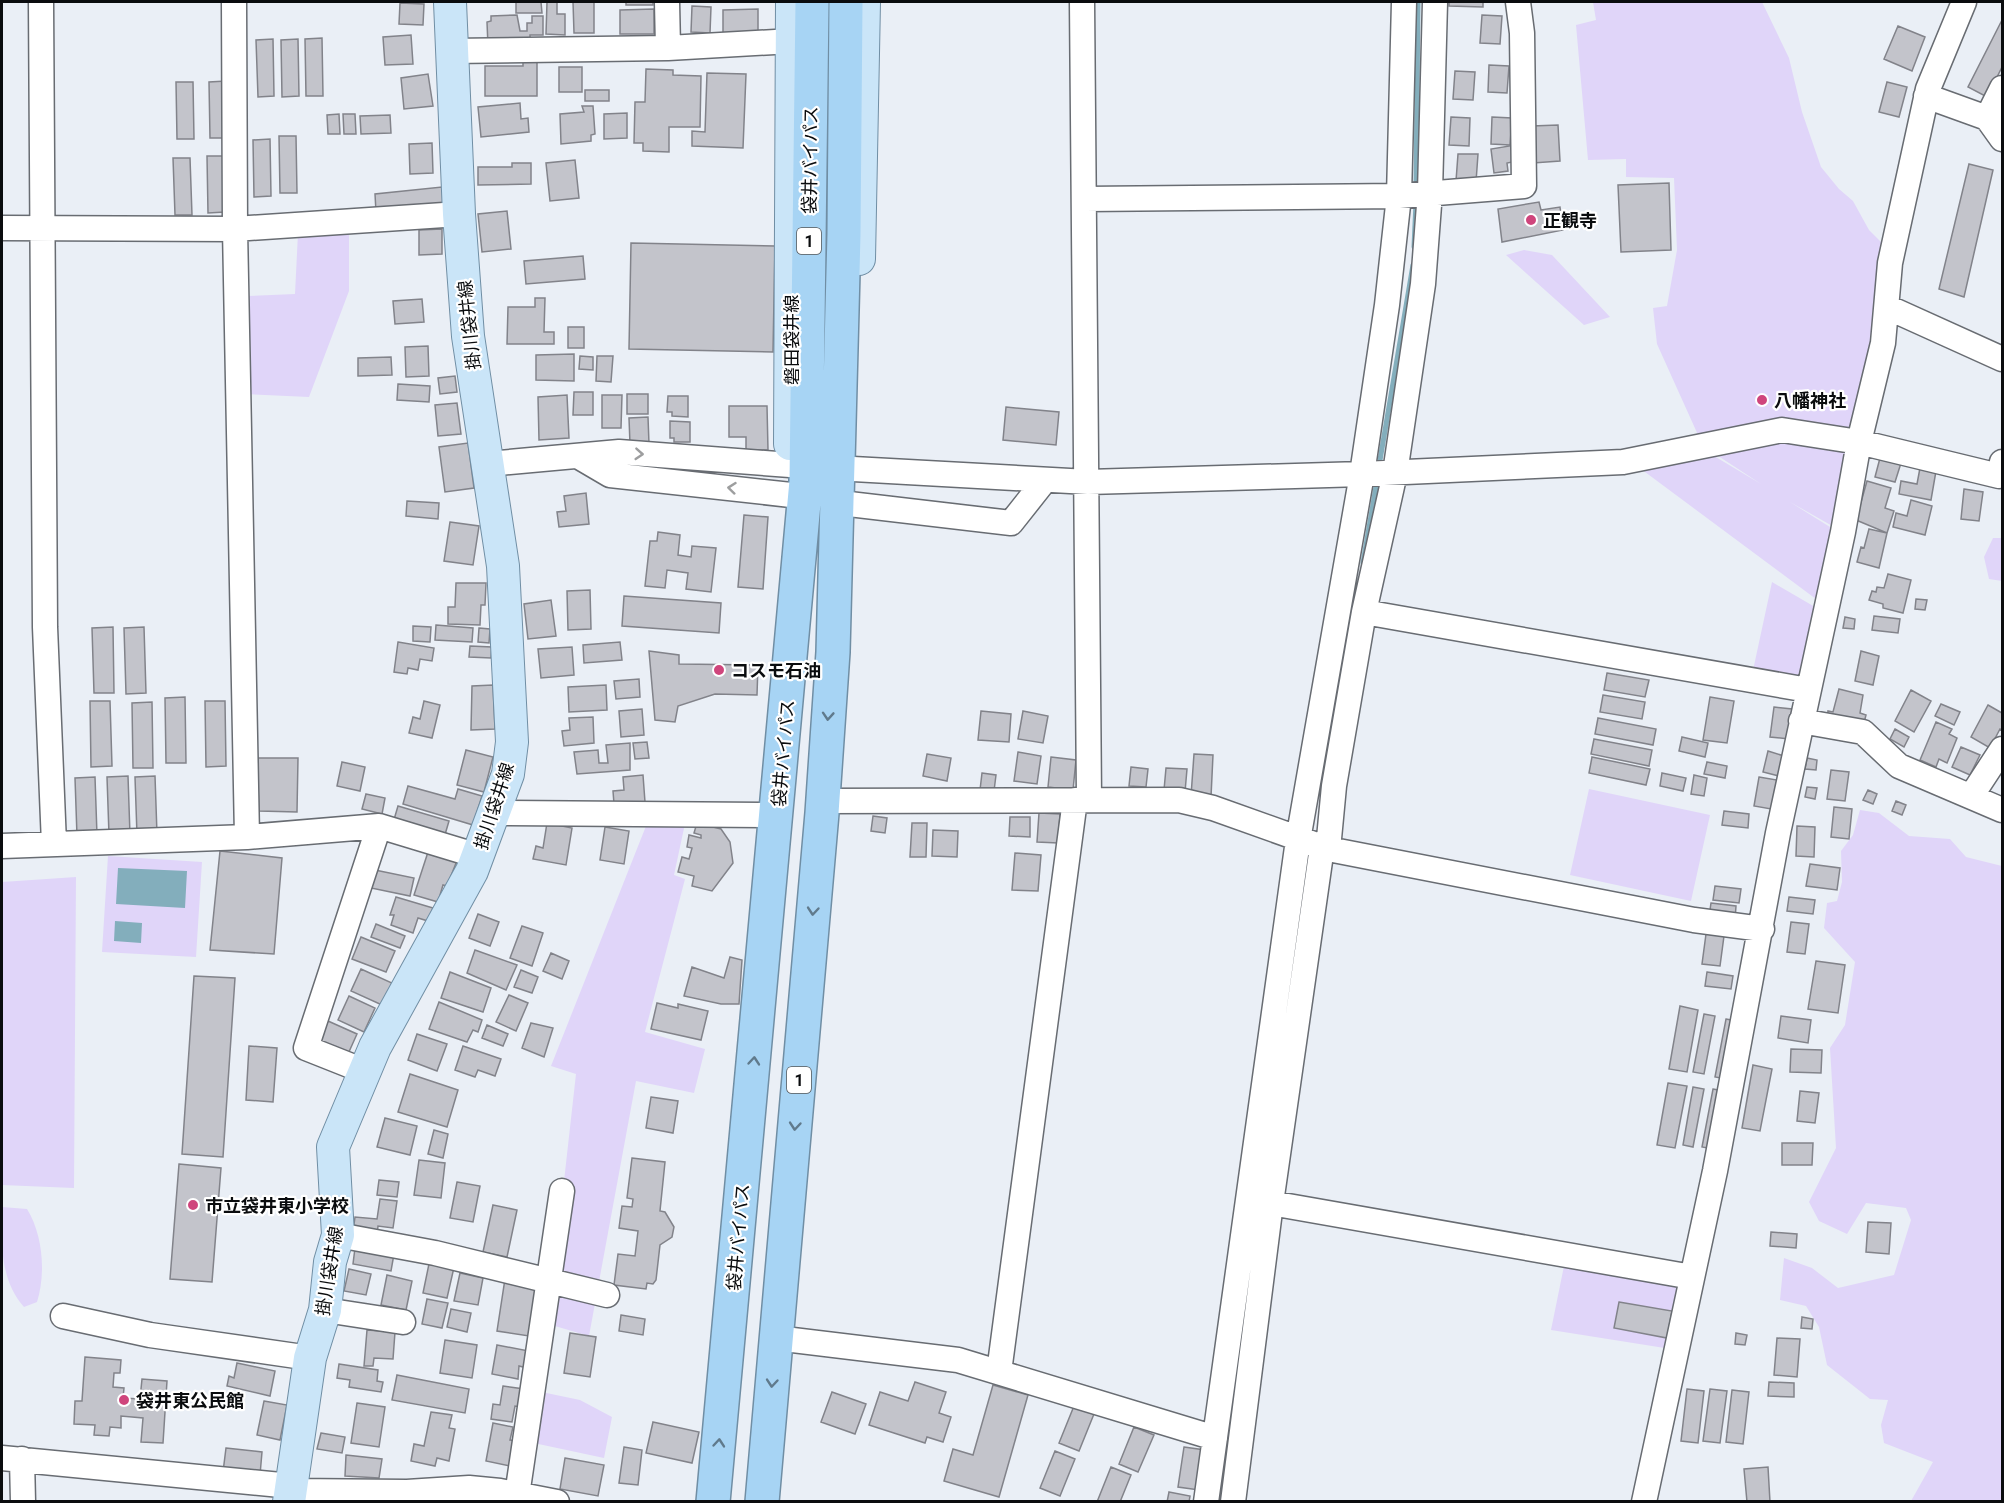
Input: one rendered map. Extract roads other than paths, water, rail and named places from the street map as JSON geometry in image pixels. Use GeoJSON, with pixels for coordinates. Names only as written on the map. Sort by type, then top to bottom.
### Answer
{"type":"FeatureCollection","features":[{"type":"Feature","properties":{"kind":"highway","name":"袋井バイパス"},"geometry":{"type":"LineString","coordinates":[[713,1502],[778,815],[806,481],[812,2]]}},
{"type":"Feature","properties":{"kind":"highway","name":"袋井バイパス"},"geometry":{"type":"LineString","coordinates":[[762,1502],[823,801],[832,658],[844,234],[846,2]]}},
{"type":"Feature","properties":{"kind":"main road","name":"掛川袋井線"},"geometry":{"type":"LineString","coordinates":[[290,1493],[310,1358],[326,1310],[330,1262],[338,1235],[333,1147],[364,1071],[457,901],[478,856],[508,774],[512,742],[503,566],[468,336],[459,214],[450,2]]}},
{"type":"Feature","properties":{"kind":"main road","name":"磐田袋井線"},"geometry":{"type":"LineString","coordinates":[[790,678],[780,620],[790,480],[792,2]]}},
{"type":"Feature","properties":{"kind":"main road"},"geometry":{"type":"LineString","coordinates":[[832,658],[853,469],[864,2]]}},
{"type":"Feature","properties":{"kind":"street"},"geometry":{"type":"LineString","coordinates":[[41,2],[45,627],[54,844]]}},
{"type":"Feature","properties":{"kind":"street"},"geometry":{"type":"LineString","coordinates":[[234,2],[235,228],[247,837]]}},
{"type":"Feature","properties":{"kind":"street"},"geometry":{"type":"LineString","coordinates":[[667,2],[669,48]]}},
{"type":"Feature","properties":{"kind":"street"},"geometry":{"type":"LineString","coordinates":[[999,1372],[1082,800],[1088,482],[1082,2]]}},
{"type":"Feature","properties":{"kind":"street"},"geometry":{"type":"LineString","coordinates":[[1206,1502],[1298,840],[1423,284],[1415,194],[1404,2]]}},
{"type":"Feature","properties":{"kind":"street"},"geometry":{"type":"LineString","coordinates":[[1233,1502],[1271,1203],[1334,786],[1364,612],[1380,473],[1385,317],[1415,194],[1435,2]]}},
{"type":"Feature","properties":{"kind":"street"},"geometry":{"type":"LineString","coordinates":[[1085,199],[1415,194],[1524,186],[1522,33],[1518,2]]}},
{"type":"Feature","properties":{"kind":"street"},"geometry":{"type":"LineString","coordinates":[[1644,1502],[1715,1171],[1801,721],[1843,532],[1859,442],[1883,343],[1890,262],[1926,96],[1964,2]]}},
{"type":"Feature","properties":{"kind":"street"},"geometry":{"type":"LineString","coordinates":[[451,51],[669,48],[792,41]]}},
{"type":"Feature","properties":{"kind":"street"},"geometry":{"type":"LineString","coordinates":[[1987,118],[2002,87]]}},
{"type":"Feature","properties":{"kind":"street"},"geometry":{"type":"LineString","coordinates":[[1926,96],[1987,118],[2002,140]]}},
{"type":"Feature","properties":{"kind":"street"},"geometry":{"type":"LineString","coordinates":[[2,228],[235,228],[459,214]]}},
{"type":"Feature","properties":{"kind":"street"},"geometry":{"type":"LineString","coordinates":[[1887,307],[2002,359]]}},
{"type":"Feature","properties":{"kind":"street"},"geometry":{"type":"LineString","coordinates":[[853,469],[1088,482],[1380,473],[1623,462],[1782,430],[1859,442],[1999,476],[2002,462]]}},
{"type":"Feature","properties":{"kind":"street"},"geometry":{"type":"LineString","coordinates":[[488,464],[581,458],[610,475],[790,480]]}},
{"type":"Feature","properties":{"kind":"street"},"geometry":{"type":"LineString","coordinates":[[849,504],[1011,523],[1045,480]]}},
{"type":"Feature","properties":{"kind":"street"},"geometry":{"type":"LineString","coordinates":[[1364,612],[1808,690]]}},
{"type":"Feature","properties":{"kind":"street"},"geometry":{"type":"LineString","coordinates":[[1801,721],[1863,732],[1899,766],[1972,795],[2002,810]]}},
{"type":"Feature","properties":{"kind":"street"},"geometry":{"type":"LineString","coordinates":[[1972,795],[2002,748]]}},
{"type":"Feature","properties":{"kind":"street"},"geometry":{"type":"LineString","coordinates":[[823,801],[1179,801],[1213,808],[1325,848],[1694,920],[1762,928]]}},
{"type":"Feature","properties":{"kind":"street"},"geometry":{"type":"LineString","coordinates":[[493,813],[778,815]]}},
{"type":"Feature","properties":{"kind":"street"},"geometry":{"type":"LineString","coordinates":[[2,846],[247,837],[379,826],[478,856]]}},
{"type":"Feature","properties":{"kind":"street"},"geometry":{"type":"LineString","coordinates":[[364,1071],[306,1048],[379,826]]}},
{"type":"Feature","properties":{"kind":"street"},"geometry":{"type":"LineString","coordinates":[[516,1498],[562,1191]]}},
{"type":"Feature","properties":{"kind":"street"},"geometry":{"type":"LineString","coordinates":[[1271,1203],[1692,1277]]}},
{"type":"Feature","properties":{"kind":"street"},"geometry":{"type":"LineString","coordinates":[[338,1235],[435,1253],[607,1295]]}},
{"type":"Feature","properties":{"kind":"street"},"geometry":{"type":"LineString","coordinates":[[326,1310],[404,1322]]}},
{"type":"Feature","properties":{"kind":"street"},"geometry":{"type":"LineString","coordinates":[[63,1316],[150,1335],[310,1358]]}},
{"type":"Feature","properties":{"kind":"street"},"geometry":{"type":"LineString","coordinates":[[776,1338],[958,1360],[1215,1438]]}},
{"type":"Feature","properties":{"kind":"street"},"geometry":{"type":"LineString","coordinates":[[23,1502],[12,1458],[290,1493],[406,1492],[470,1488],[516,1498],[557,1502]]}},
{"type":"Feature","properties":{"kind":"water"},"geometry":{"type":"Polygon","coordinates":[[[118,868],[187,871],[185,908],[116,904],[118,868]]]}},
{"type":"Feature","properties":{"kind":"water"},"geometry":{"type":"Polygon","coordinates":[[[115,921],[142,923],[141,943],[114,941],[115,921]]]}},
{"type":"Feature","properties":{"kind":"waterway"},"geometry":{"type":"LineString","coordinates":[[1416,190],[1418,2]]}},
{"type":"Feature","properties":{"kind":"waterway"},"geometry":{"type":"LineString","coordinates":[[1414,247],[1416,202]]}},
{"type":"Feature","properties":{"kind":"waterway"},"geometry":{"type":"LineString","coordinates":[[1379,466],[1413,265]]}},
{"type":"Feature","properties":{"kind":"waterway"},"geometry":{"type":"LineString","coordinates":[[1363,563],[1377,481]]}},
{"type":"Feature","properties":{"kind":"place","name":"正観寺"},"geometry":{"type":"Point","coordinates":[1531,220]}},
{"type":"Feature","properties":{"kind":"place","name":"八幡神社"},"geometry":{"type":"Point","coordinates":[1762,400]}},
{"type":"Feature","properties":{"kind":"place","name":"コスモ石油"},"geometry":{"type":"Point","coordinates":[719,670]}},
{"type":"Feature","properties":{"kind":"place","name":"市立袋井東小学校"},"geometry":{"type":"Point","coordinates":[193,1205]}},
{"type":"Feature","properties":{"kind":"place","name":"袋井東公民館"},"geometry":{"type":"Point","coordinates":[124,1400]}}]}
